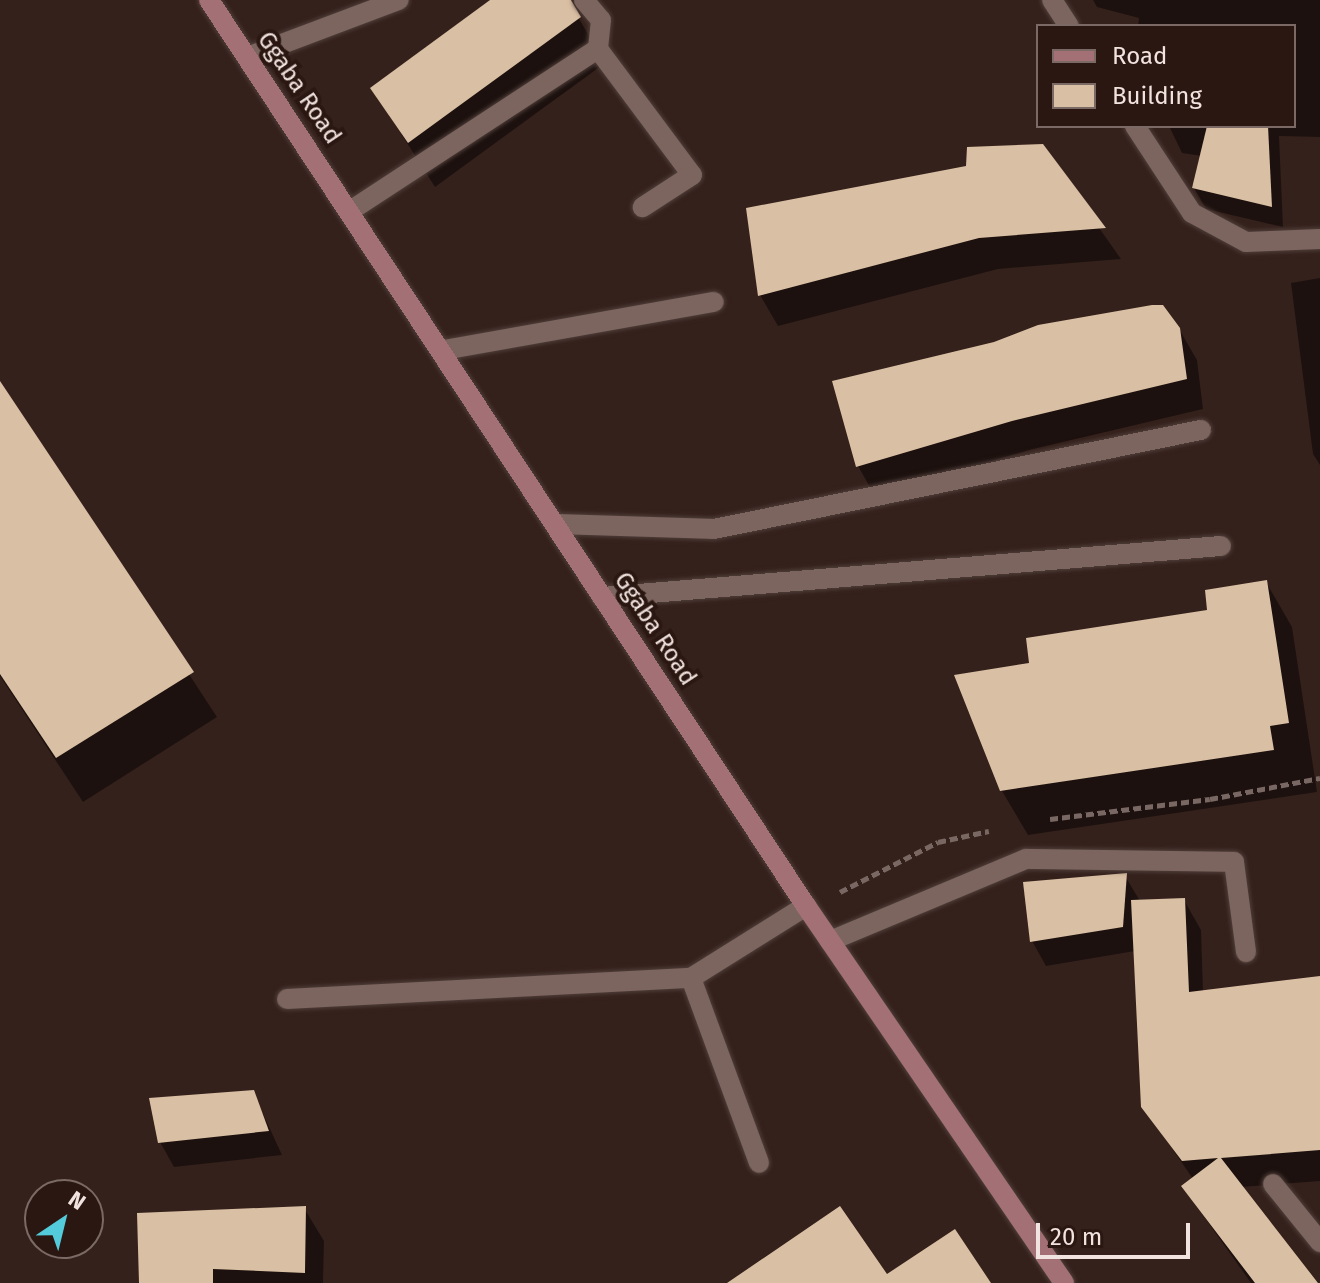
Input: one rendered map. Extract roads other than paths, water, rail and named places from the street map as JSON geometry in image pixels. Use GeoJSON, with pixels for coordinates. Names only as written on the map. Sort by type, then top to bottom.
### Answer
{"type":"FeatureCollection","features":[{"type":"Feature","properties":{"kind":"main road","name":"Ggaba Road"},"geometry":{"type":"LineString","coordinates":[[209,0],[559,524],[602,597],[806,906],[1064,1283]]}},
{"type":"Feature","properties":{"kind":"street"},"geometry":{"type":"LineString","coordinates":[[247,57],[399,0]]}},
{"type":"Feature","properties":{"kind":"street"},"geometry":{"type":"LineString","coordinates":[[584,0],[601,20],[598,49],[692,175],[643,207]]}},
{"type":"Feature","properties":{"kind":"street"},"geometry":{"type":"LineString","coordinates":[[1052,0],[1068,24]]}},
{"type":"Feature","properties":{"kind":"street"},"geometry":{"type":"LineString","coordinates":[[350,211],[598,49]]}},
{"type":"Feature","properties":{"kind":"street"},"geometry":{"type":"LineString","coordinates":[[1136,128],[1192,213],[1246,242],[1320,239]]}},
{"type":"Feature","properties":{"kind":"street"},"geometry":{"type":"LineString","coordinates":[[444,350],[714,302]]}},
{"type":"Feature","properties":{"kind":"street"},"geometry":{"type":"LineString","coordinates":[[559,524],[714,529],[1201,430]]}},
{"type":"Feature","properties":{"kind":"street"},"geometry":{"type":"LineString","coordinates":[[602,597],[1221,546]]}},
{"type":"Feature","properties":{"kind":"street"},"geometry":{"type":"LineString","coordinates":[[830,941],[1026,859],[1234,862],[1246,952]]}},
{"type":"Feature","properties":{"kind":"street"},"geometry":{"type":"LineString","coordinates":[[287,999],[691,978],[806,906]]}},
{"type":"Feature","properties":{"kind":"street"},"geometry":{"type":"LineString","coordinates":[[691,978],[759,1163]]}},
{"type":"Feature","properties":{"kind":"street"},"geometry":{"type":"LineString","coordinates":[[1273,1184],[1320,1242]]}}]}
